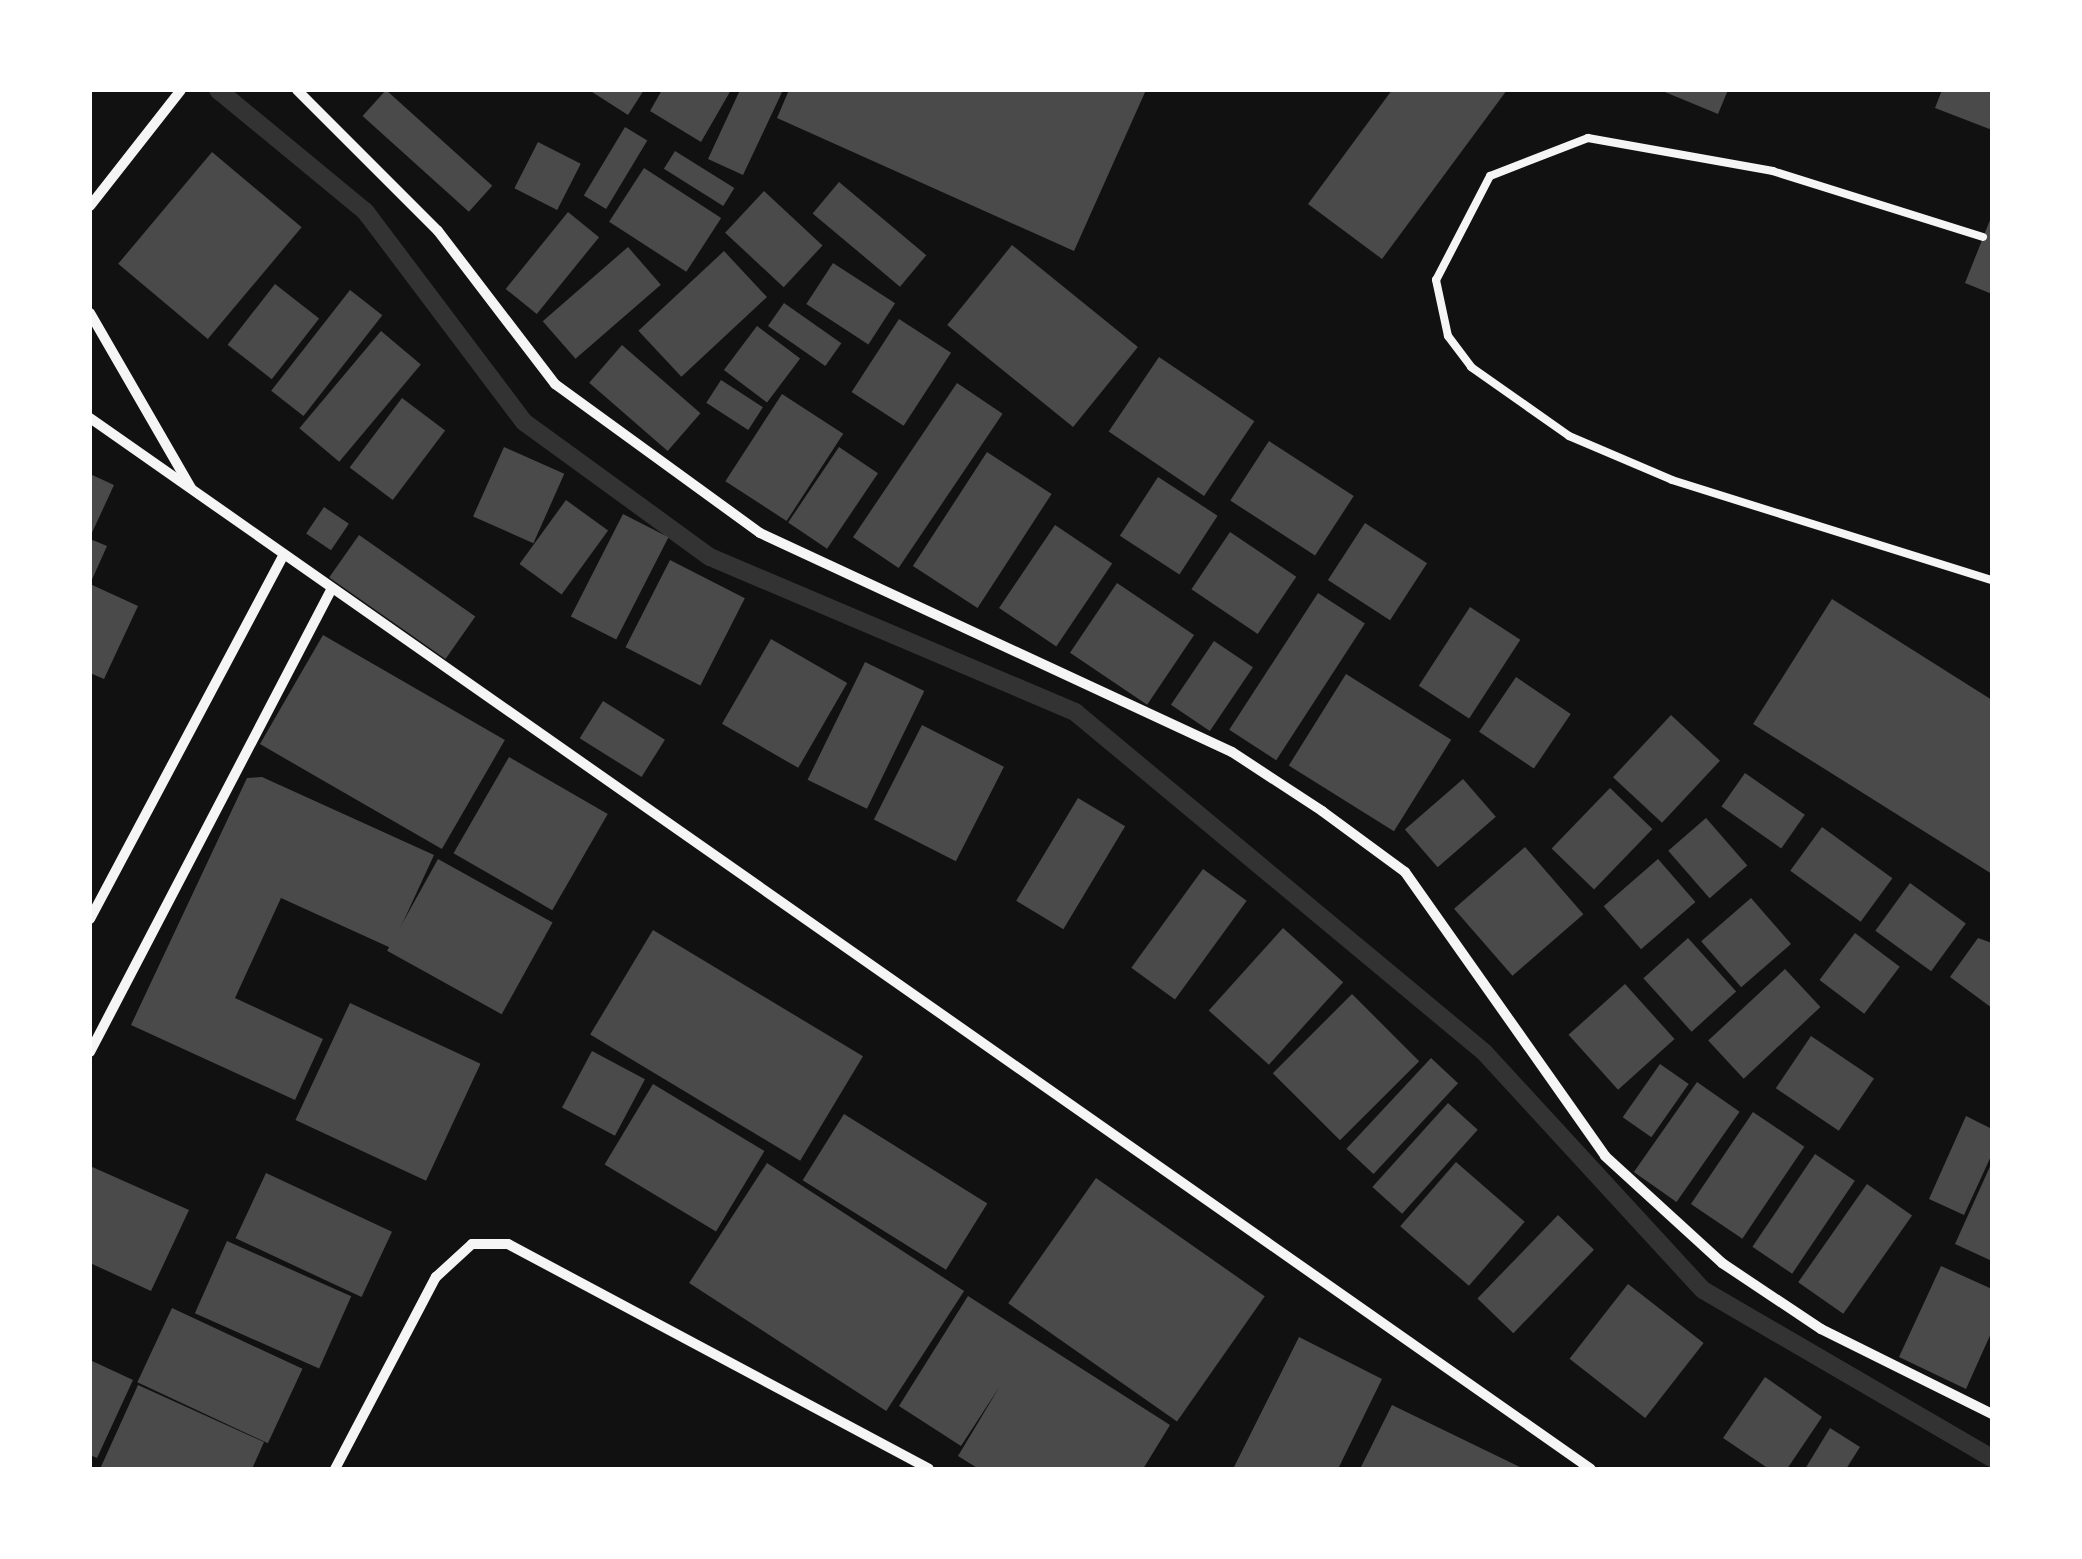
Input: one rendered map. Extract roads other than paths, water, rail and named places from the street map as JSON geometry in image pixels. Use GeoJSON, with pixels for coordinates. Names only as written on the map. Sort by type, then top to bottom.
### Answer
{"type":"FeatureCollection","features":[{"type":"Feature","properties":{"kind":"street"},"geometry":{"type":"LineString","coordinates":[[90,206],[181,90]]}},
{"type":"Feature","properties":{"kind":"street"},"geometry":{"type":"LineString","coordinates":[[296,90],[438,231],[555,384],[760,533],[1232,752],[1322,810],[1405,872],[1605,1156],[1722,1263],[1822,1328],[1992,1414]]}},
{"type":"Feature","properties":{"kind":"street"},"geometry":{"type":"LineString","coordinates":[[90,313],[194,493]]}},
{"type":"Feature","properties":{"kind":"street"},"geometry":{"type":"LineString","coordinates":[[90,418],[1591,1469]]}},
{"type":"Feature","properties":{"kind":"street"},"geometry":{"type":"LineString","coordinates":[[90,918],[284,554]]}},
{"type":"Feature","properties":{"kind":"street"},"geometry":{"type":"LineString","coordinates":[[90,1052],[331,590]]}},
{"type":"Feature","properties":{"kind":"street"},"geometry":{"type":"LineString","coordinates":[[335,1469],[436,1277],[472,1244],[508,1244],[929,1469]]}},
{"type":"Feature","properties":{"kind":"lane"},"geometry":{"type":"LineString","coordinates":[[1983,237],[1773,171],[1588,138],[1490,176],[1436,280],[1448,336],[1471,367],[1569,436],[1672,480],[1992,580]]}},
{"type":"Feature","properties":{"kind":"waterway"},"geometry":{"type":"LineString","coordinates":[[218,90],[365,211],[524,422],[710,557],[1075,712],[1484,1052],[1703,1290],[1992,1458]]}}]}
